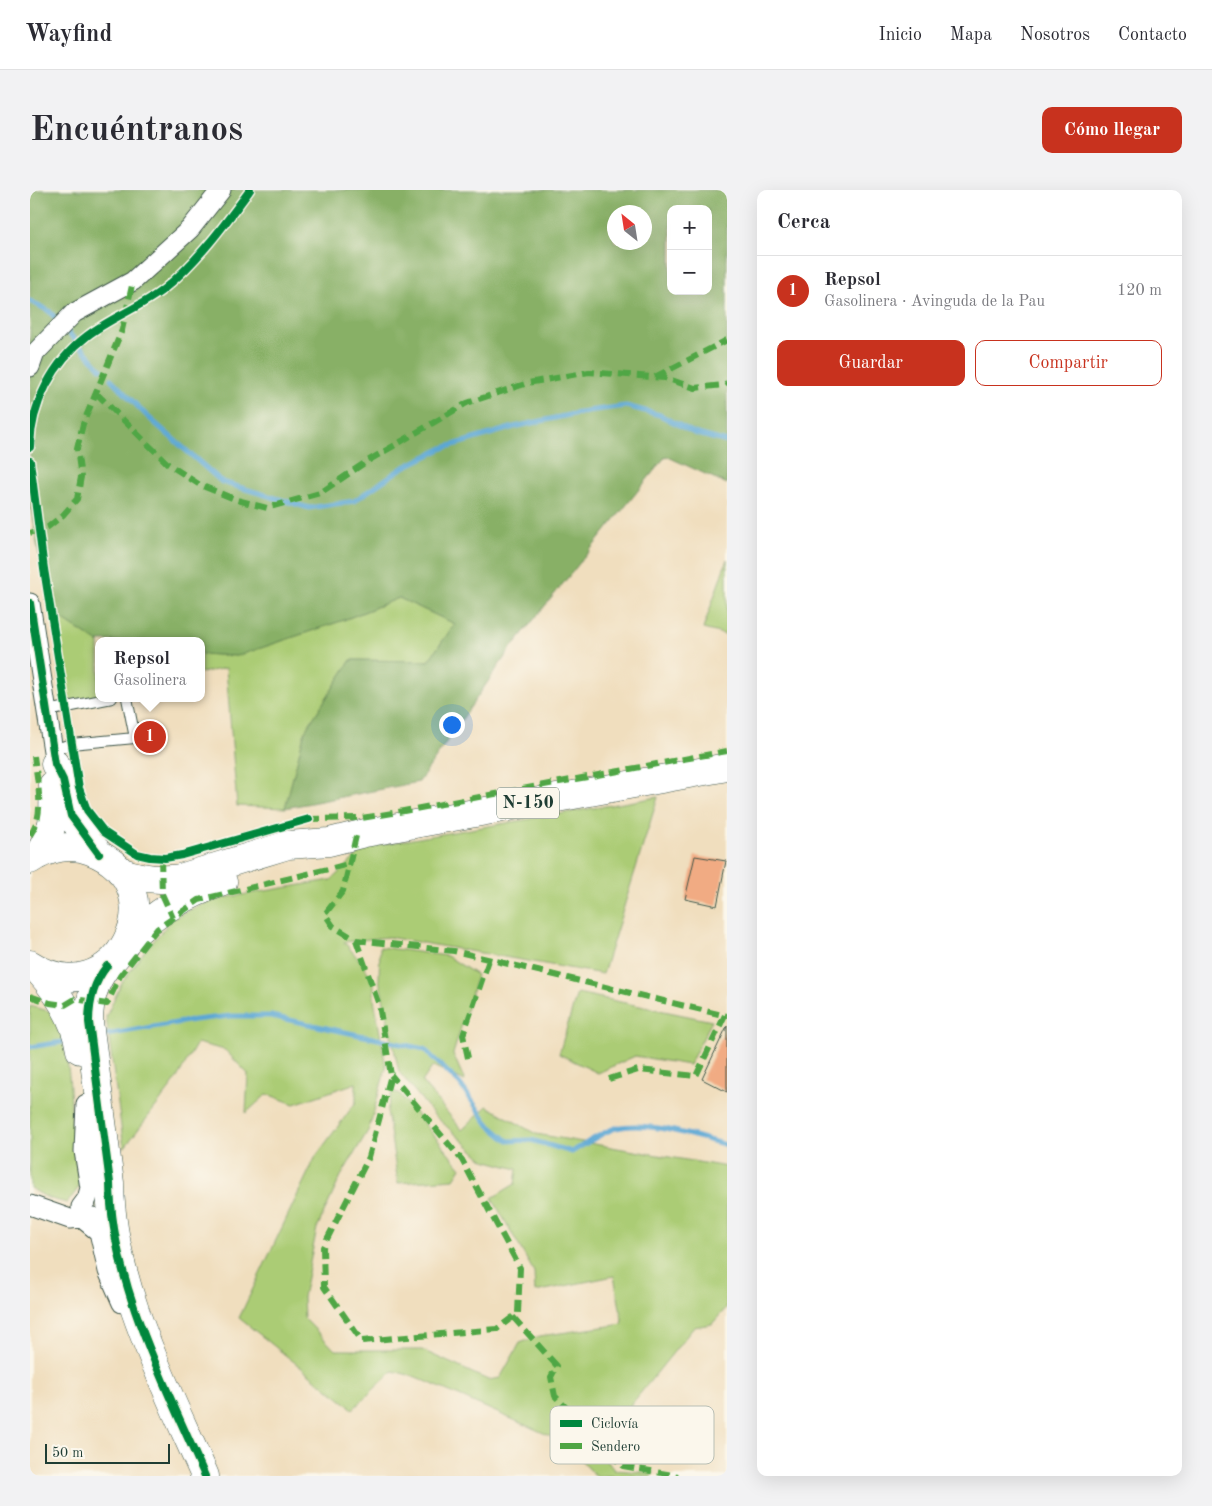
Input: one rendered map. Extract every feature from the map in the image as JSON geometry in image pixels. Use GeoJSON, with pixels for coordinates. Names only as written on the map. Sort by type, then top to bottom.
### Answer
{"type":"FeatureCollection","features":[{"type":"Feature","properties":{"kind":"main road"},"geometry":{"type":"LineString","coordinates":[[54,757],[71,816],[82,834],[99,854]]}},
{"type":"Feature","properties":{"kind":"main road"},"geometry":{"type":"LineString","coordinates":[[34,858],[48,840],[54,818],[54,757]]}},
{"type":"Feature","properties":{"kind":"main road","name":"N-150"},"geometry":{"type":"LineString","coordinates":[[120,871],[139,877],[163,881],[189,876],[288,845],[329,842],[375,831],[727,767]]}},
{"type":"Feature","properties":{"kind":"main road","name":"N-150"},"geometry":{"type":"LineString","coordinates":[[33,967],[52,975],[66,978],[95,972],[107,966],[120,954],[130,939],[151,918],[195,892],[291,859],[329,842]]}},
{"type":"Feature","properties":{"kind":"main road","name":"N-150"},"geometry":{"type":"LineString","coordinates":[[34,858],[62,847],[76,847],[99,854],[120,871],[132,891],[135,905],[130,939]]}},
{"type":"Feature","properties":{"kind":"main road"},"geometry":{"type":"LineString","coordinates":[[106,1210],[110,1183],[89,1022],[89,1009],[96,982],[107,966]]}},
{"type":"Feature","properties":{"kind":"main road"},"geometry":{"type":"LineString","coordinates":[[33,967],[54,989],[73,1022],[81,1053],[86,1104],[98,1184],[149,1347],[181,1426],[205,1476]]}},
{"type":"Feature","properties":{"kind":"street"},"geometry":{"type":"LineString","coordinates":[[30,367],[35,353],[74,313],[133,281],[190,229],[221,190]]}},
{"type":"Feature","properties":{"kind":"street"},"geometry":{"type":"LineString","coordinates":[[30,603],[34,652],[47,711],[54,757]]}},
{"type":"Feature","properties":{"kind":"street"},"geometry":{"type":"LineString","coordinates":[[82,1213],[90,1188],[84,1151],[86,1104]]}},
{"type":"Feature","properties":{"kind":"street"},"geometry":{"type":"LineString","coordinates":[[30,1205],[70,1219],[82,1213],[106,1210]]}},
{"type":"Feature","properties":{"kind":"street"},"geometry":{"type":"LineString","coordinates":[[82,1213],[99,1232],[108,1271],[114,1287],[149,1347]]}},
{"type":"Feature","properties":{"kind":"lane"},"geometry":{"type":"LineString","coordinates":[[47,711],[95,701]]}},
{"type":"Feature","properties":{"kind":"lane"},"geometry":{"type":"LineString","coordinates":[[54,757],[72,744],[135,738],[128,702]]}},
{"type":"Feature","properties":{"kind":"green space"},"geometry":{"type":"Polygon","coordinates":[[[30,190],[727,190],[727,484],[666,456],[511,648],[419,782],[285,808],[305,731],[351,660],[428,661],[455,624],[399,598],[341,621],[237,656],[205,654],[205,637],[95,637],[95,640],[54,614],[42,572],[30,504],[30,190]]]}},
{"type":"Feature","properties":{"kind":"green space"},"geometry":{"type":"Polygon","coordinates":[[[727,559],[727,635],[703,629],[727,559]]]}},
{"type":"Feature","properties":{"kind":"green space"},"geometry":{"type":"Polygon","coordinates":[[[399,598],[455,624],[428,661],[351,660],[305,731],[285,808],[237,806],[226,668],[205,672],[205,654],[237,656],[341,621],[399,598]]]}},
{"type":"Feature","properties":{"kind":"green space"},"geometry":{"type":"Polygon","coordinates":[[[54,614],[95,640],[95,696],[62,703],[54,614]]]}},
{"type":"Feature","properties":{"kind":"green space"},"geometry":{"type":"Polygon","coordinates":[[[658,797],[603,974],[388,937],[344,942],[362,963],[374,982],[374,999],[386,1067],[369,1129],[341,1176],[317,1228],[303,1297],[304,1318],[335,1350],[422,1350],[488,1380],[500,1378],[520,1343],[540,1336],[623,1324],[614,1276],[535,1292],[534,1272],[492,1198],[515,1184],[517,1169],[484,1160],[435,1116],[399,1072],[379,979],[380,947],[447,956],[477,975],[453,1054],[465,1081],[433,1066],[422,1082],[462,1130],[487,1106],[536,1134],[727,1167],[727,1307],[712,1324],[694,1327],[630,1406],[550,1406],[550,1436],[416,1377],[393,1371],[353,1409],[239,1318],[316,1156],[356,1102],[356,1083],[294,1104],[267,1094],[246,1113],[248,1074],[225,1050],[197,1043],[174,1083],[124,1148],[106,1017],[121,984],[144,952],[173,918],[211,900],[331,880],[366,847],[658,797]]]}},
{"type":"Feature","properties":{"kind":"green space"},"geometry":{"type":"Polygon","coordinates":[[[577,993],[712,1021],[689,1065],[635,1056],[598,1073],[559,1054],[577,993]]]}},
{"type":"Feature","properties":{"kind":"green space"},"geometry":{"type":"Polygon","coordinates":[[[30,1006],[52,1012],[59,1027],[67,1058],[73,1146],[80,1186],[67,1203],[48,1198],[30,1188],[30,1006]]]}},
{"type":"Feature","properties":{"kind":"green space"},"geometry":{"type":"Polygon","coordinates":[[[392,1092],[399,1093],[461,1168],[454,1179],[398,1183],[387,1111],[392,1092]]]}},
{"type":"Feature","properties":{"kind":"green space"},"geometry":{"type":"Polygon","coordinates":[[[585,1464],[610,1464],[614,1470],[654,1473],[651,1476],[596,1476],[585,1464]]]}},
{"type":"Feature","properties":{"kind":"building"},"geometry":{"type":"Polygon","coordinates":[[[695,856],[726,861],[717,906],[685,899],[695,856]]]}},
{"type":"Feature","properties":{"kind":"building"},"geometry":{"type":"Polygon","coordinates":[[[727,1026],[727,1092],[702,1079],[727,1026]]]}},
{"type":"Feature","properties":{"kind":"waterway"},"geometry":{"type":"LineString","coordinates":[[30,301],[49,311],[59,322]]}},
{"type":"Feature","properties":{"kind":"waterway"},"geometry":{"type":"LineString","coordinates":[[65,329],[101,369]]}},
{"type":"Feature","properties":{"kind":"waterway"},"geometry":{"type":"LineString","coordinates":[[111,379],[147,416],[222,482],[309,508],[354,501],[402,468],[443,448],[514,427],[587,411],[626,406],[660,415],[694,433],[727,442]]}},
{"type":"Feature","properties":{"kind":"waterway"},"geometry":{"type":"LineString","coordinates":[[100,1036],[194,1020],[231,1016],[271,1016],[424,1049],[460,1084],[489,1125],[508,1141],[531,1140],[572,1152],[600,1135],[616,1128],[642,1126],[687,1134],[727,1145]]}},
{"type":"Feature","properties":{"kind":"waterway"},"geometry":{"type":"LineString","coordinates":[[30,1047],[69,1041]]}},
{"type":"Feature","properties":{"kind":"marked path"},"geometry":{"type":"LineString","coordinates":[[30,533],[48,527],[63,515],[77,499],[81,477],[77,449],[83,424],[122,330],[133,281]]}},
{"type":"Feature","properties":{"kind":"marked path"},"geometry":{"type":"LineString","coordinates":[[655,377],[727,340]]}},
{"type":"Feature","properties":{"kind":"marked path"},"geometry":{"type":"LineString","coordinates":[[96,393],[168,464],[200,485],[237,500],[267,508],[320,493],[366,462],[467,403],[528,383],[589,372],[665,378],[695,388],[727,383]]}},
{"type":"Feature","properties":{"kind":"marked path"},"geometry":{"type":"LineString","coordinates":[[309,819],[361,818],[393,813],[727,751]]}},
{"type":"Feature","properties":{"kind":"marked path"},"geometry":{"type":"LineString","coordinates":[[30,835],[35,827],[39,808],[34,756]]}},
{"type":"Feature","properties":{"kind":"marked path"},"geometry":{"type":"LineString","coordinates":[[356,836],[343,891],[325,914],[333,926],[356,940],[454,951],[727,1016]]}},
{"type":"Feature","properties":{"kind":"marked path"},"geometry":{"type":"LineString","coordinates":[[161,858],[162,894],[173,918]]}},
{"type":"Feature","properties":{"kind":"marked path"},"geometry":{"type":"LineString","coordinates":[[30,996],[50,1003],[65,1005],[75,999],[107,1004],[120,976],[157,929],[199,900],[349,864]]}},
{"type":"Feature","properties":{"kind":"marked path"},"geometry":{"type":"LineString","coordinates":[[356,940],[379,1005],[391,1075],[369,1157],[323,1247],[324,1287],[362,1341],[497,1329],[518,1313],[520,1268],[462,1160],[391,1075]]}},
{"type":"Feature","properties":{"kind":"marked path"},"geometry":{"type":"LineString","coordinates":[[468,1058],[463,1035],[489,960]]}},
{"type":"Feature","properties":{"kind":"marked path"},"geometry":{"type":"LineString","coordinates":[[609,1079],[638,1070],[696,1076],[725,1015]]}},
{"type":"Feature","properties":{"kind":"marked path"},"geometry":{"type":"LineString","coordinates":[[513,1317],[557,1366],[551,1377],[555,1396],[564,1406]]}},
{"type":"Feature","properties":{"kind":"marked path"},"geometry":{"type":"LineString","coordinates":[[621,1464],[623,1466],[678,1476]]}},
{"type":"Feature","properties":{"kind":"cycle path"},"geometry":{"type":"LineString","coordinates":[[30,447],[31,431],[40,400],[46,385],[64,358],[75,346],[96,329],[165,288],[189,266],[210,242],[250,190]]}},
{"type":"Feature","properties":{"kind":"cycle path"},"geometry":{"type":"LineString","coordinates":[[30,461],[44,569],[79,788],[87,810],[104,832],[137,854],[165,858],[182,855],[309,819]]}},
{"type":"Feature","properties":{"kind":"cycle path"},"geometry":{"type":"LineString","coordinates":[[30,603],[55,764],[63,780],[71,816],[99,854]]}},
{"type":"Feature","properties":{"kind":"cycle path"},"geometry":{"type":"LineString","coordinates":[[107,966],[93,992],[89,1022],[113,1220],[120,1258],[130,1296],[143,1333],[205,1476]]}},
{"type":"Feature","properties":{"kind":"place","name":"Repsol"},"geometry":{"type":"Point","coordinates":[150,737]}}]}
